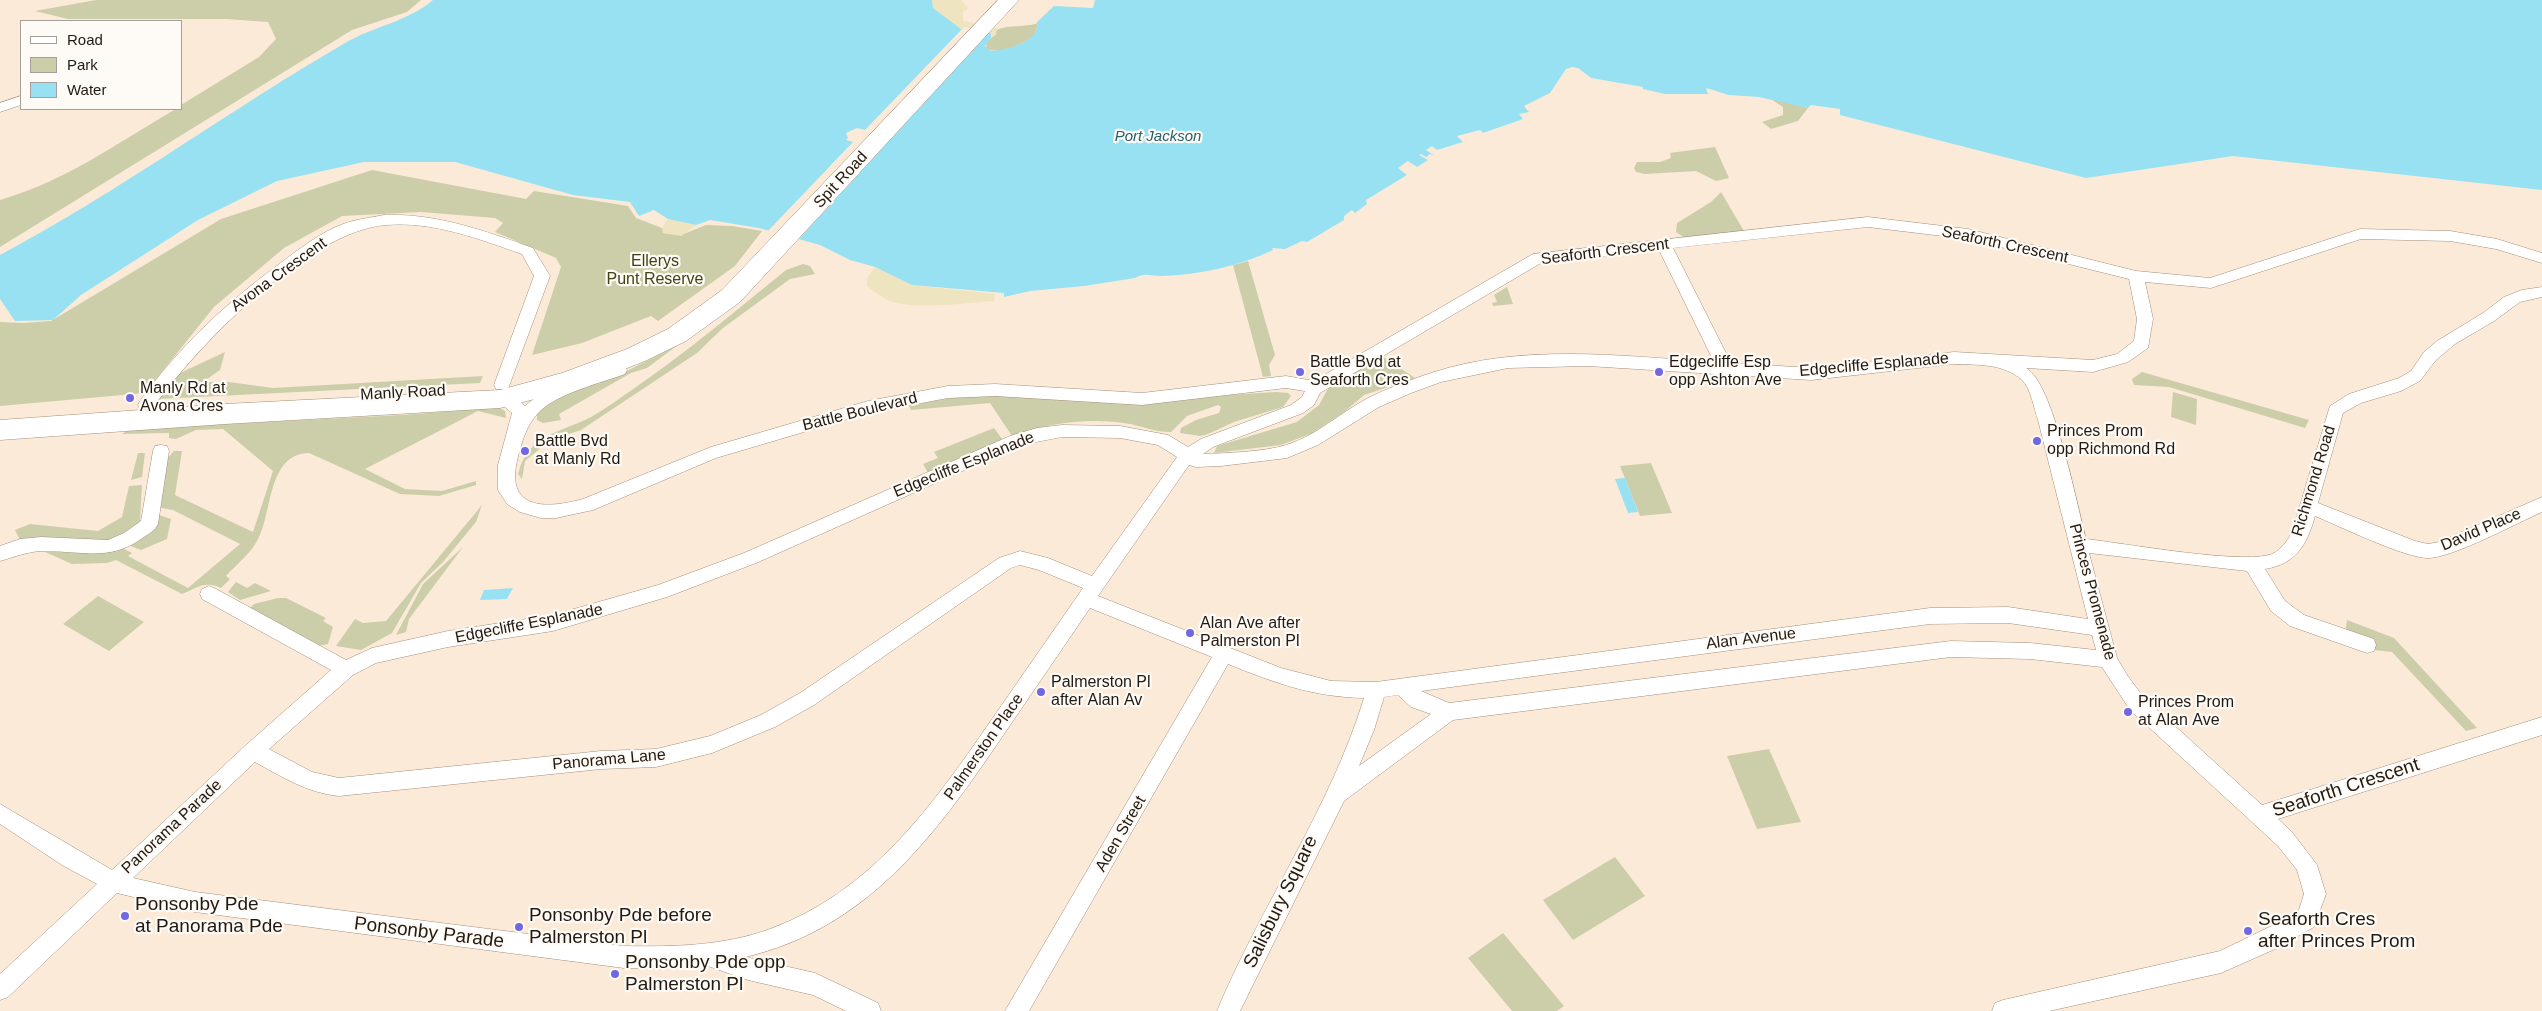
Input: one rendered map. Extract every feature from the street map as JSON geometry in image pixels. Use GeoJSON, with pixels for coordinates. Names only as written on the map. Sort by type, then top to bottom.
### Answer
{"type":"FeatureCollection","features":[{"type":"Feature","properties":{"kind":"highway","name":"Spit Road"},"geometry":{"type":"LineString","coordinates":[[984,21],[996,0]]}},
{"type":"Feature","properties":{"kind":"highway","name":"Spit Road"},"geometry":{"type":"LineString","coordinates":[[660,344],[708,314],[731,296],[772,247],[984,21],[1009,0]]}},
{"type":"Feature","properties":{"kind":"highway","name":"Manly Road"},"geometry":{"type":"LineString","coordinates":[[501,392],[674,323],[717,294],[772,247]]}},
{"type":"Feature","properties":{"kind":"highway","name":"Manly Road"},"geometry":{"type":"LineString","coordinates":[[0,415],[142,412],[501,392],[568,381],[660,344]]}},
{"type":"Feature","properties":{"kind":"highway","name":"Manly Road"},"geometry":{"type":"LineString","coordinates":[[0,430],[142,412]]}},
{"type":"Feature","properties":{"kind":"street"},"geometry":{"type":"LineString","coordinates":[[0,108],[20,100]]}},
{"type":"Feature","properties":{"kind":"street","name":"Avona Crescent"},"geometry":{"type":"LineString","coordinates":[[142,412],[161,383],[204,333],[246,296],[304,253],[347,228],[385,220],[437,224],[528,251],[542,276],[501,392]]}},
{"type":"Feature","properties":{"kind":"street","name":"Seaforth Crescent"},"geometry":{"type":"LineString","coordinates":[[1310,387],[1538,258],[1868,222],[1968,234],[2136,276],[2211,283],[2360,234],[2450,236],[2497,244],[2542,258]]}},
{"type":"Feature","properties":{"kind":"street"},"geometry":{"type":"LineString","coordinates":[[1664,244],[1725,368]]}},
{"type":"Feature","properties":{"kind":"street","name":"Edgecliffe Esplanade"},"geometry":{"type":"LineString","coordinates":[[346,669],[372,656],[448,639],[553,623],[662,592],[750,558],[992,450],[1037,434],[1082,431],[1129,434],[1162,439],[1196,461],[1288,452],[1312,441],[1373,403],[1405,389],[1486,365],[1532,360],[1561,359],[1811,374],[1954,358],[2093,366],[2122,358],[2142,344],[2146,319],[2136,276]]}},
{"type":"Feature","properties":{"kind":"street","name":"Richmond Road"},"geometry":{"type":"LineString","coordinates":[[2080,545],[2252,564],[2278,560],[2292,548],[2302,533],[2336,410],[2346,402],[2368,392],[2396,387],[2416,376],[2430,356],[2456,335],[2486,319],[2501,306],[2520,295],[2542,292]]}},
{"type":"Feature","properties":{"kind":"street","name":"Battle Boulevard"},"geometry":{"type":"LineString","coordinates":[[636,355],[623,369],[547,397],[520,422],[506,467],[505,488],[512,499],[522,505],[543,512],[570,510],[587,505],[712,453],[868,407],[948,392],[995,390],[1142,399],[1286,382],[1310,387]]}},
{"type":"Feature","properties":{"kind":"street","name":"Princes Promenade"},"geometry":{"type":"LineString","coordinates":[[2000,361],[2028,376],[2035,388],[2046,420],[2080,545],[2108,660],[2120,681],[2137,704],[2260,815]]}},
{"type":"Feature","properties":{"kind":"street","name":"Palmerston Place"},"geometry":{"type":"LineString","coordinates":[[705,954],[769,940],[801,926],[840,904],[894,864],[918,838],[947,801],[1159,493],[1188,456],[1214,440],[1297,409],[1308,400],[1310,387]]}},
{"type":"Feature","properties":{"kind":"street"},"geometry":{"type":"LineString","coordinates":[[501,392],[517,406],[520,412],[520,422]]}},
{"type":"Feature","properties":{"kind":"street"},"geometry":{"type":"LineString","coordinates":[[0,554],[20,546],[41,544],[109,547],[130,538],[149,524],[161,451]]}},
{"type":"Feature","properties":{"kind":"street","name":"David Place"},"geometry":{"type":"LineString","coordinates":[[2308,506],[2413,548],[2428,551],[2441,549],[2542,504]]}},
{"type":"Feature","properties":{"kind":"street","name":"Panorama Lane"},"geometry":{"type":"LineString","coordinates":[[253,751],[312,782],[324,786],[339,787],[601,760],[656,758],[712,744],[768,721],[799,704],[1005,563],[1020,558],[1042,563],[1091,592]]}},
{"type":"Feature","properties":{"kind":"street"},"geometry":{"type":"LineString","coordinates":[[2252,564],[2278,606],[2297,621],[2367,645]]}},
{"type":"Feature","properties":{"kind":"street","name":"Alan Avenue"},"geometry":{"type":"LineString","coordinates":[[1091,592],[1224,655],[1279,676],[1331,689],[1376,690],[1402,687],[1460,677],[1930,616],[2008,615],[2101,629]]}},
{"type":"Feature","properties":{"kind":"street"},"geometry":{"type":"LineString","coordinates":[[210,594],[346,669]]}},
{"type":"Feature","properties":{"kind":"street","name":"Alan Avenue"},"geometry":{"type":"LineString","coordinates":[[1402,687],[1418,700],[1448,712],[1951,649],[1991,648],[2057,652],[2108,660]]}},
{"type":"Feature","properties":{"kind":"street","name":"Aden Street"},"geometry":{"type":"LineString","coordinates":[[1016,1011],[1224,655]]}},
{"type":"Feature","properties":{"kind":"street","name":"Panorama Parade"},"geometry":{"type":"LineString","coordinates":[[0,990],[253,751],[346,669]]}},
{"type":"Feature","properties":{"kind":"street"},"geometry":{"type":"LineString","coordinates":[[1338,794],[1374,703],[1376,690]]}},
{"type":"Feature","properties":{"kind":"street","name":"Alan Avenue"},"geometry":{"type":"LineString","coordinates":[[1338,794],[1448,712]]}},
{"type":"Feature","properties":{"kind":"street","name":"Seaforth Crescent"},"geometry":{"type":"LineString","coordinates":[[2003,1011],[2085,991],[2221,962],[2267,941],[2306,920],[2315,894],[2306,865],[2286,839],[2260,815],[2542,726]]}},
{"type":"Feature","properties":{"kind":"street","name":"Salisbury Square"},"geometry":{"type":"LineString","coordinates":[[1228,1011],[1322,820],[1338,794]]}},
{"type":"Feature","properties":{"kind":"street","name":"Ponsonby Parade"},"geometry":{"type":"LineString","coordinates":[[0,814],[114,882],[195,902],[624,957],[664,958],[705,954],[748,969],[815,984],[870,1011]]}},
{"type":"Feature","properties":{"kind":"green space"},"geometry":{"type":"Polygon","coordinates":[[[96,0],[421,0],[407,12],[352,30],[0,247],[0,200],[25,192],[69,172],[174,110],[182,110],[182,104],[259,57],[276,39],[268,22],[226,19],[68,19],[35,11],[96,0]]]}},
{"type":"Feature","properties":{"kind":"green space"},"geometry":{"type":"Polygon","coordinates":[[[1038,23],[1033,35],[1022,43],[996,51],[986,48],[987,41],[995,35],[996,30],[1038,23]]]}},
{"type":"Feature","properties":{"kind":"green space"},"geometry":{"type":"Polygon","coordinates":[[[1769,98],[1808,108],[1798,121],[1771,129],[1762,122],[1783,115],[1783,107],[1769,98]]]}},
{"type":"Feature","properties":{"kind":"green space"},"geometry":{"type":"Polygon","coordinates":[[[1715,147],[1729,178],[1716,181],[1696,171],[1645,174],[1636,172],[1634,168],[1637,162],[1660,162],[1671,158],[1670,153],[1715,147]]]}},
{"type":"Feature","properties":{"kind":"green space","name":"Ellerys Punt Reserve"},"geometry":{"type":"Polygon","coordinates":[[[372,170],[526,199],[534,191],[628,206],[636,218],[662,228],[664,233],[681,235],[706,225],[732,226],[762,231],[735,266],[658,321],[651,316],[582,343],[532,355],[561,267],[556,258],[495,232],[503,223],[495,218],[421,212],[342,216],[284,248],[214,307],[145,393],[0,406],[0,322],[51,321],[221,219],[372,170]]]}},
{"type":"Feature","properties":{"kind":"green space"},"geometry":{"type":"Polygon","coordinates":[[[1721,192],[1744,231],[1686,239],[1676,232],[1677,223],[1711,202],[1721,192]]]}},
{"type":"Feature","properties":{"kind":"green space"},"geometry":{"type":"Polygon","coordinates":[[[1248,261],[1275,355],[1269,365],[1271,376],[1263,377],[1233,265],[1248,261]]]}},
{"type":"Feature","properties":{"kind":"green space"},"geometry":{"type":"Polygon","coordinates":[[[803,264],[810,266],[815,274],[790,279],[723,328],[697,353],[581,430],[550,440],[525,461],[522,479],[518,474],[529,450],[537,443],[547,436],[591,417],[608,406],[693,345],[786,270],[803,264]]]}},
{"type":"Feature","properties":{"kind":"green space"},"geometry":{"type":"Polygon","coordinates":[[[1507,287],[1513,304],[1493,306],[1492,303],[1497,302],[1494,295],[1507,287]]]}},
{"type":"Feature","properties":{"kind":"green space"},"geometry":{"type":"Polygon","coordinates":[[[678,345],[647,368],[631,373],[559,414],[561,420],[543,423],[537,420],[537,412],[550,399],[617,376],[678,345]]]}},
{"type":"Feature","properties":{"kind":"green space"},"geometry":{"type":"Polygon","coordinates":[[[225,352],[220,370],[203,382],[229,382],[273,388],[483,376],[480,383],[157,399],[180,373],[225,352]]]}},
{"type":"Feature","properties":{"kind":"green space"},"geometry":{"type":"Polygon","coordinates":[[[1382,356],[1415,378],[1364,395],[1342,414],[1310,434],[1281,445],[1214,453],[1217,446],[1297,422],[1319,405],[1329,387],[1382,356]]]}},
{"type":"Feature","properties":{"kind":"green space"},"geometry":{"type":"Polygon","coordinates":[[[2142,372],[2309,420],[2305,428],[2169,387],[2134,385],[2132,379],[2142,372]]]}},
{"type":"Feature","properties":{"kind":"green space"},"geometry":{"type":"Polygon","coordinates":[[[2173,392],[2197,399],[2196,425],[2171,417],[2173,392]]]}},
{"type":"Feature","properties":{"kind":"green space"},"geometry":{"type":"Polygon","coordinates":[[[1288,393],[1291,396],[1283,407],[1234,422],[1200,436],[1180,433],[1181,428],[1196,420],[1219,413],[1221,407],[1218,405],[1187,416],[1171,432],[1115,422],[1085,421],[1040,428],[1012,436],[990,403],[911,410],[909,406],[950,398],[986,396],[1211,396],[1288,393]]]}},
{"type":"Feature","properties":{"kind":"green space"},"geometry":{"type":"Polygon","coordinates":[[[495,405],[505,411],[506,418],[478,411],[365,469],[405,489],[442,491],[476,481],[476,485],[439,496],[400,494],[309,453],[295,456],[285,464],[278,474],[257,541],[247,555],[226,576],[230,579],[221,588],[206,585],[182,594],[116,560],[107,563],[72,564],[45,552],[120,547],[132,553],[128,556],[188,588],[240,544],[173,510],[156,507],[165,461],[174,451],[182,451],[175,495],[253,532],[273,471],[223,429],[196,430],[176,439],[169,438],[169,433],[122,434],[130,429],[401,415],[454,411],[495,405]]]}},
{"type":"Feature","properties":{"kind":"green space"},"geometry":{"type":"Polygon","coordinates":[[[994,428],[1003,440],[928,473],[923,464],[938,458],[934,452],[994,428]]]}},
{"type":"Feature","properties":{"kind":"green space"},"geometry":{"type":"Polygon","coordinates":[[[138,453],[145,453],[142,477],[131,480],[138,453]]]}},
{"type":"Feature","properties":{"kind":"green space"},"geometry":{"type":"Polygon","coordinates":[[[1651,463],[1672,513],[1640,516],[1620,466],[1651,463]]]}},
{"type":"Feature","properties":{"kind":"green space"},"geometry":{"type":"Polygon","coordinates":[[[142,485],[140,521],[133,531],[110,542],[20,540],[15,530],[30,524],[98,531],[122,517],[129,486],[142,485]]]}},
{"type":"Feature","properties":{"kind":"green space"},"geometry":{"type":"Polygon","coordinates":[[[482,505],[476,522],[443,562],[421,583],[392,633],[361,650],[336,646],[355,619],[363,623],[386,621],[482,505]]]}},
{"type":"Feature","properties":{"kind":"green space"},"geometry":{"type":"Polygon","coordinates":[[[159,515],[171,519],[167,539],[141,550],[128,545],[159,515]]]}},
{"type":"Feature","properties":{"kind":"green space"},"geometry":{"type":"Polygon","coordinates":[[[463,547],[409,619],[406,632],[396,635],[423,584],[463,547]]]}},
{"type":"Feature","properties":{"kind":"green space"},"geometry":{"type":"Polygon","coordinates":[[[236,582],[247,588],[255,583],[271,591],[240,600],[228,592],[236,582]]]}},
{"type":"Feature","properties":{"kind":"green space"},"geometry":{"type":"Polygon","coordinates":[[[98,596],[144,622],[109,651],[63,624],[98,596]]]}},
{"type":"Feature","properties":{"kind":"green space"},"geometry":{"type":"Polygon","coordinates":[[[286,598],[326,618],[323,621],[333,627],[328,644],[318,646],[248,610],[254,604],[286,598]]]}},
{"type":"Feature","properties":{"kind":"green space"},"geometry":{"type":"Polygon","coordinates":[[[2347,620],[2394,638],[2477,728],[2466,731],[2392,652],[2374,650],[2369,639],[2345,635],[2347,620]]]}},
{"type":"Feature","properties":{"kind":"green space"},"geometry":{"type":"Polygon","coordinates":[[[1769,749],[1801,822],[1757,829],[1727,756],[1769,749]]]}},
{"type":"Feature","properties":{"kind":"green space"},"geometry":{"type":"Polygon","coordinates":[[[1615,857],[1645,896],[1573,940],[1543,900],[1615,857]]]}},
{"type":"Feature","properties":{"kind":"green space"},"geometry":{"type":"Polygon","coordinates":[[[1503,933],[1564,1006],[1557,1011],[1512,1011],[1468,958],[1503,933]]]}},
{"type":"Feature","properties":{"kind":"sand"},"geometry":{"type":"Polygon","coordinates":[[[932,0],[961,0],[968,8],[963,12],[963,21],[997,28],[996,35],[991,38],[991,33],[961,29],[933,8],[932,0]]]}},
{"type":"Feature","properties":{"kind":"sand"},"geometry":{"type":"Polygon","coordinates":[[[668,219],[696,225],[681,236],[663,233],[662,228],[668,219]]]}},
{"type":"Feature","properties":{"kind":"sand"},"geometry":{"type":"Polygon","coordinates":[[[875,267],[912,285],[995,294],[994,301],[926,305],[900,304],[890,301],[867,286],[867,278],[875,267]]]}},
{"type":"Feature","properties":{"kind":"water","name":"Port Jackson"},"geometry":{"type":"Polygon","coordinates":[[[433,0],[932,0],[933,8],[961,29],[991,33],[991,38],[985,46],[991,51],[1013,47],[1028,40],[1037,29],[1037,22],[1054,6],[1093,8],[1095,0],[2542,0],[2542,190],[2233,156],[2086,178],[1840,115],[1840,109],[1811,105],[1808,108],[1759,97],[1729,95],[1706,88],[1708,94],[1665,94],[1643,89],[1643,87],[1591,78],[1578,68],[1572,67],[1566,69],[1550,93],[1524,106],[1529,112],[1519,114],[1523,119],[1483,133],[1480,130],[1457,136],[1463,142],[1437,150],[1432,146],[1426,150],[1435,156],[1430,154],[1426,157],[1421,154],[1419,155],[1428,160],[1417,167],[1408,161],[1398,168],[1407,175],[1366,200],[1367,204],[1355,213],[1352,210],[1344,216],[1344,220],[1307,242],[1302,241],[1285,249],[1272,248],[1273,250],[1247,261],[1204,272],[1162,276],[1145,275],[1084,286],[1030,291],[1004,297],[1004,293],[912,285],[875,267],[850,260],[820,245],[759,228],[710,220],[696,225],[668,219],[654,210],[639,216],[630,202],[573,195],[455,162],[364,162],[277,181],[198,220],[81,295],[53,320],[15,321],[0,299],[0,255],[131,178],[345,43],[412,14],[433,0]]]}},
{"type":"Feature","properties":{"kind":"water"},"geometry":{"type":"Polygon","coordinates":[[[1625,478],[1638,512],[1628,513],[1615,479],[1625,478]]]}},
{"type":"Feature","properties":{"kind":"water"},"geometry":{"type":"Polygon","coordinates":[[[513,588],[507,599],[480,600],[484,590],[513,588]]]}},
{"type":"Feature","properties":{"kind":"pier"},"geometry":{"type":"Polygon","coordinates":[[[964,27],[990,31],[797,241],[766,233],[853,142],[846,140],[848,138],[846,133],[857,128],[865,130],[964,27]]]}},
{"type":"Feature","properties":{"kind":"place","name":"Battle Bvd at Seaforth Cres"},"geometry":{"type":"Point","coordinates":[1300,372]}},
{"type":"Feature","properties":{"kind":"place","name":"Edgecliffe Esp opp Ashton Ave"},"geometry":{"type":"Point","coordinates":[1659,372]}},
{"type":"Feature","properties":{"kind":"place","name":"Manly Rd at Avona Cres"},"geometry":{"type":"Point","coordinates":[130,398]}},
{"type":"Feature","properties":{"kind":"place","name":"Princes Prom opp Richmond Rd"},"geometry":{"type":"Point","coordinates":[2037,441]}},
{"type":"Feature","properties":{"kind":"place","name":"Battle Bvd at Manly Rd"},"geometry":{"type":"Point","coordinates":[525,451]}},
{"type":"Feature","properties":{"kind":"place","name":"Alan Ave after Palmerston Pl"},"geometry":{"type":"Point","coordinates":[1190,633]}},
{"type":"Feature","properties":{"kind":"place","name":"Palmerston Pl after Alan Av"},"geometry":{"type":"Point","coordinates":[1041,692]}},
{"type":"Feature","properties":{"kind":"place","name":"Princes Prom at Alan Ave"},"geometry":{"type":"Point","coordinates":[2128,712]}},
{"type":"Feature","properties":{"kind":"place","name":"Ponsonby Pde at Panorama Pde"},"geometry":{"type":"Point","coordinates":[125,916]}},
{"type":"Feature","properties":{"kind":"place","name":"Ponsonby Pde before Palmerston Pl"},"geometry":{"type":"Point","coordinates":[519,927]}},
{"type":"Feature","properties":{"kind":"place","name":"Seaforth Cres after Princes Prom"},"geometry":{"type":"Point","coordinates":[2248,931]}},
{"type":"Feature","properties":{"kind":"place","name":"Ponsonby Pde opp Palmerston Pl"},"geometry":{"type":"Point","coordinates":[615,974]}}]}
